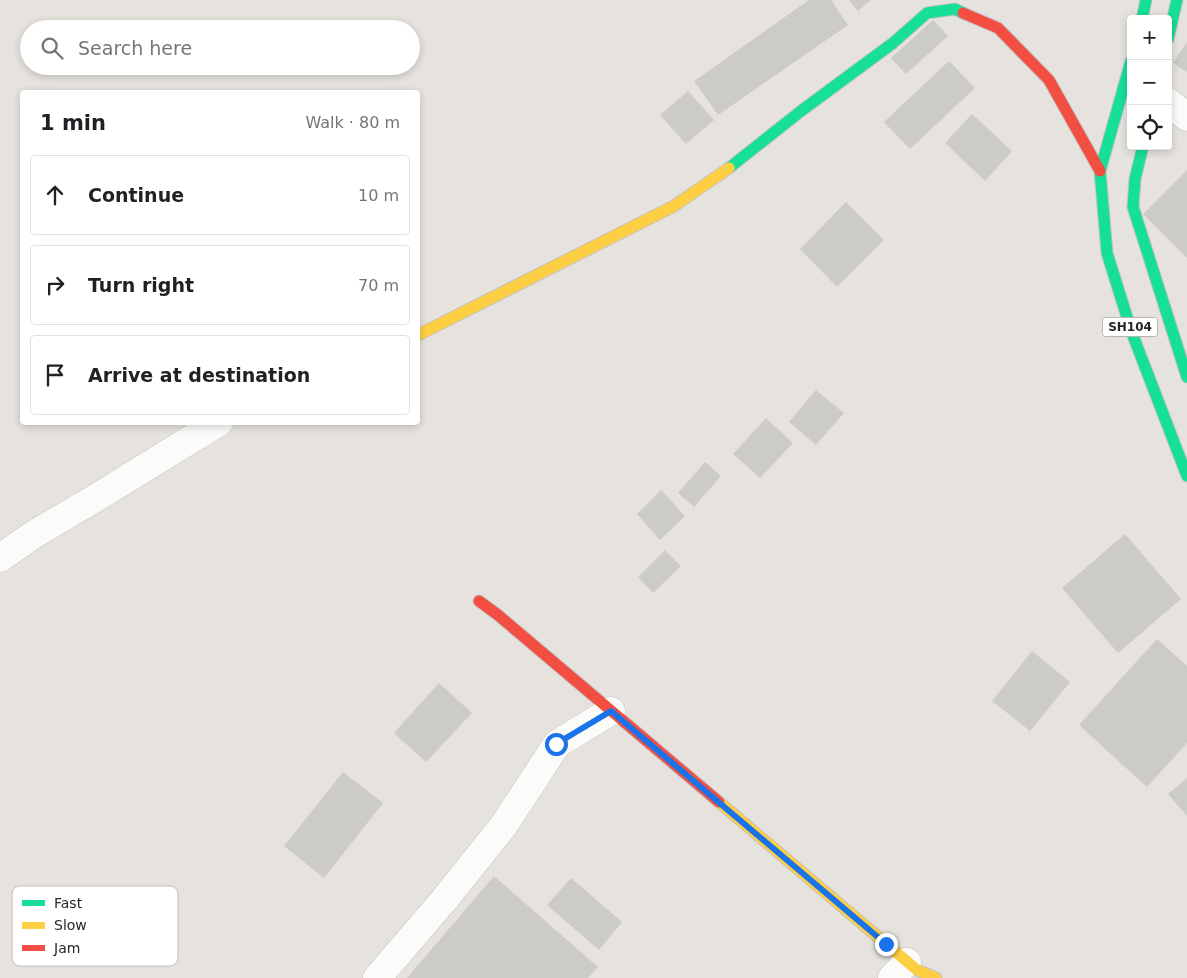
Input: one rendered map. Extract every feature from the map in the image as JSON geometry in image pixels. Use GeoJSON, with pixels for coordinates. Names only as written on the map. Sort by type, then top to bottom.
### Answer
{"type":"FeatureCollection","features":[{"type":"Feature","properties":{"kind":"street"},"geometry":{"type":"LineString","coordinates":[[1143,15],[1146,0]]}},
{"type":"Feature","properties":{"kind":"street"},"geometry":{"type":"LineString","coordinates":[[1172,22],[1177,0]]}},
{"type":"Feature","properties":{"kind":"street"},"geometry":{"type":"LineString","coordinates":[[420,334],[674,206],[730,167],[800,111],[892,43],[927,13],[962,4],[998,28],[1049,80],[1100,171]]}},
{"type":"Feature","properties":{"kind":"street","name":"SH104"},"geometry":{"type":"LineString","coordinates":[[1127,74],[1100,171],[1107,253],[1132,332],[1187,476]]}},
{"type":"Feature","properties":{"kind":"street"},"geometry":{"type":"LineString","coordinates":[[1172,105],[1187,117]]}},
{"type":"Feature","properties":{"kind":"street","name":"SH104"},"geometry":{"type":"LineString","coordinates":[[1142,150],[1135,179],[1133,206],[1187,376]]}},
{"type":"Feature","properties":{"kind":"street"},"geometry":{"type":"LineString","coordinates":[[3,553],[214,425]]}},
{"type":"Feature","properties":{"kind":"street"},"geometry":{"type":"LineString","coordinates":[[479,601],[611,711],[900,970],[917,970],[936,978]]}},
{"type":"Feature","properties":{"kind":"street"},"geometry":{"type":"LineString","coordinates":[[377,978],[444,900],[504,825],[556,744],[611,711]]}},
{"type":"Feature","properties":{"kind":"building"},"geometry":{"type":"Polygon","coordinates":[[[809,0],[831,0],[848,25],[718,115],[694,81],[809,0]]]}},
{"type":"Feature","properties":{"kind":"building"},"geometry":{"type":"Polygon","coordinates":[[[849,0],[871,0],[858,11],[849,0]]]}},
{"type":"Feature","properties":{"kind":"building"},"geometry":{"type":"Polygon","coordinates":[[[933,20],[948,36],[906,74],[891,58],[933,20]]]}},
{"type":"Feature","properties":{"kind":"building"},"geometry":{"type":"Polygon","coordinates":[[[1187,42],[1187,72],[1173,63],[1187,42]]]}},
{"type":"Feature","properties":{"kind":"building"},"geometry":{"type":"Polygon","coordinates":[[[949,61],[975,88],[910,149],[884,122],[949,61]]]}},
{"type":"Feature","properties":{"kind":"building"},"geometry":{"type":"Polygon","coordinates":[[[688,91],[714,120],[686,144],[660,115],[688,91]]]}},
{"type":"Feature","properties":{"kind":"building"},"geometry":{"type":"Polygon","coordinates":[[[972,114],[1012,151],[985,181],[945,143],[972,114]]]}},
{"type":"Feature","properties":{"kind":"building"},"geometry":{"type":"Polygon","coordinates":[[[1187,170],[1187,258],[1143,214],[1187,170]]]}},
{"type":"Feature","properties":{"kind":"building"},"geometry":{"type":"Polygon","coordinates":[[[846,202],[884,240],[837,287],[800,249],[846,202]]]}},
{"type":"Feature","properties":{"kind":"building"},"geometry":{"type":"Polygon","coordinates":[[[816,390],[844,413],[816,445],[789,422],[816,390]]]}},
{"type":"Feature","properties":{"kind":"building"},"geometry":{"type":"Polygon","coordinates":[[[766,418],[793,443],[760,478],[733,454],[766,418]]]}},
{"type":"Feature","properties":{"kind":"building"},"geometry":{"type":"Polygon","coordinates":[[[705,462],[721,476],[694,507],[678,493],[705,462]]]}},
{"type":"Feature","properties":{"kind":"building"},"geometry":{"type":"Polygon","coordinates":[[[661,490],[685,516],[660,540],[637,514],[661,490]]]}},
{"type":"Feature","properties":{"kind":"building"},"geometry":{"type":"Polygon","coordinates":[[[1125,534],[1181,599],[1118,653],[1062,588],[1125,534]]]}},
{"type":"Feature","properties":{"kind":"building"},"geometry":{"type":"Polygon","coordinates":[[[665,550],[681,566],[653,593],[638,577],[665,550]]]}},
{"type":"Feature","properties":{"kind":"building"},"geometry":{"type":"Polygon","coordinates":[[[1157,639],[1187,666],[1187,743],[1147,787],[1079,725],[1157,639]]]}},
{"type":"Feature","properties":{"kind":"building"},"geometry":{"type":"Polygon","coordinates":[[[1032,651],[1070,682],[1030,731],[992,701],[1032,651]]]}},
{"type":"Feature","properties":{"kind":"building"},"geometry":{"type":"Polygon","coordinates":[[[439,683],[472,713],[426,762],[394,733],[439,683]]]}},
{"type":"Feature","properties":{"kind":"building"},"geometry":{"type":"Polygon","coordinates":[[[343,772],[383,803],[324,878],[284,846],[343,772]]]}},
{"type":"Feature","properties":{"kind":"building"},"geometry":{"type":"Polygon","coordinates":[[[1187,778],[1187,816],[1168,794],[1187,778]]]}},
{"type":"Feature","properties":{"kind":"building"},"geometry":{"type":"Polygon","coordinates":[[[494,876],[598,967],[588,978],[407,978],[494,876]]]}},
{"type":"Feature","properties":{"kind":"building"},"geometry":{"type":"Polygon","coordinates":[[[571,878],[622,922],[599,950],[547,905],[571,878]]]}},
{"type":"Feature","properties":{"kind":"traffic: fast"},"geometry":{"type":"LineString","coordinates":[[1143,15],[1146,0]]}},
{"type":"Feature","properties":{"kind":"traffic: fast"},"geometry":{"type":"LineString","coordinates":[[1172,22],[1177,0]]}},
{"type":"Feature","properties":{"kind":"traffic: fast"},"geometry":{"type":"LineString","coordinates":[[729,168],[801,111],[893,43],[927,13],[955,9],[963,13]]}},
{"type":"Feature","properties":{"kind":"traffic: fast"},"geometry":{"type":"LineString","coordinates":[[1127,75],[1100,171],[1107,253],[1132,333],[1187,476]]}},
{"type":"Feature","properties":{"kind":"traffic: fast"},"geometry":{"type":"LineString","coordinates":[[1142,150],[1135,179],[1133,207],[1187,377]]}},
{"type":"Feature","properties":{"kind":"traffic: slow"},"geometry":{"type":"LineString","coordinates":[[420,334],[674,206],[729,168]]}},
{"type":"Feature","properties":{"kind":"traffic: slow"},"geometry":{"type":"LineString","coordinates":[[719,802],[917,970],[936,978]]}},
{"type":"Feature","properties":{"kind":"traffic: jam"},"geometry":{"type":"LineString","coordinates":[[963,13],[998,28],[1049,80],[1100,171]]}},
{"type":"Feature","properties":{"kind":"traffic: jam"},"geometry":{"type":"LineString","coordinates":[[479,601],[719,802]]}},
{"type":"Feature","properties":{"kind":"route"},"geometry":{"type":"LineString","coordinates":[[556,744],[611,711],[886,944]]}}]}
